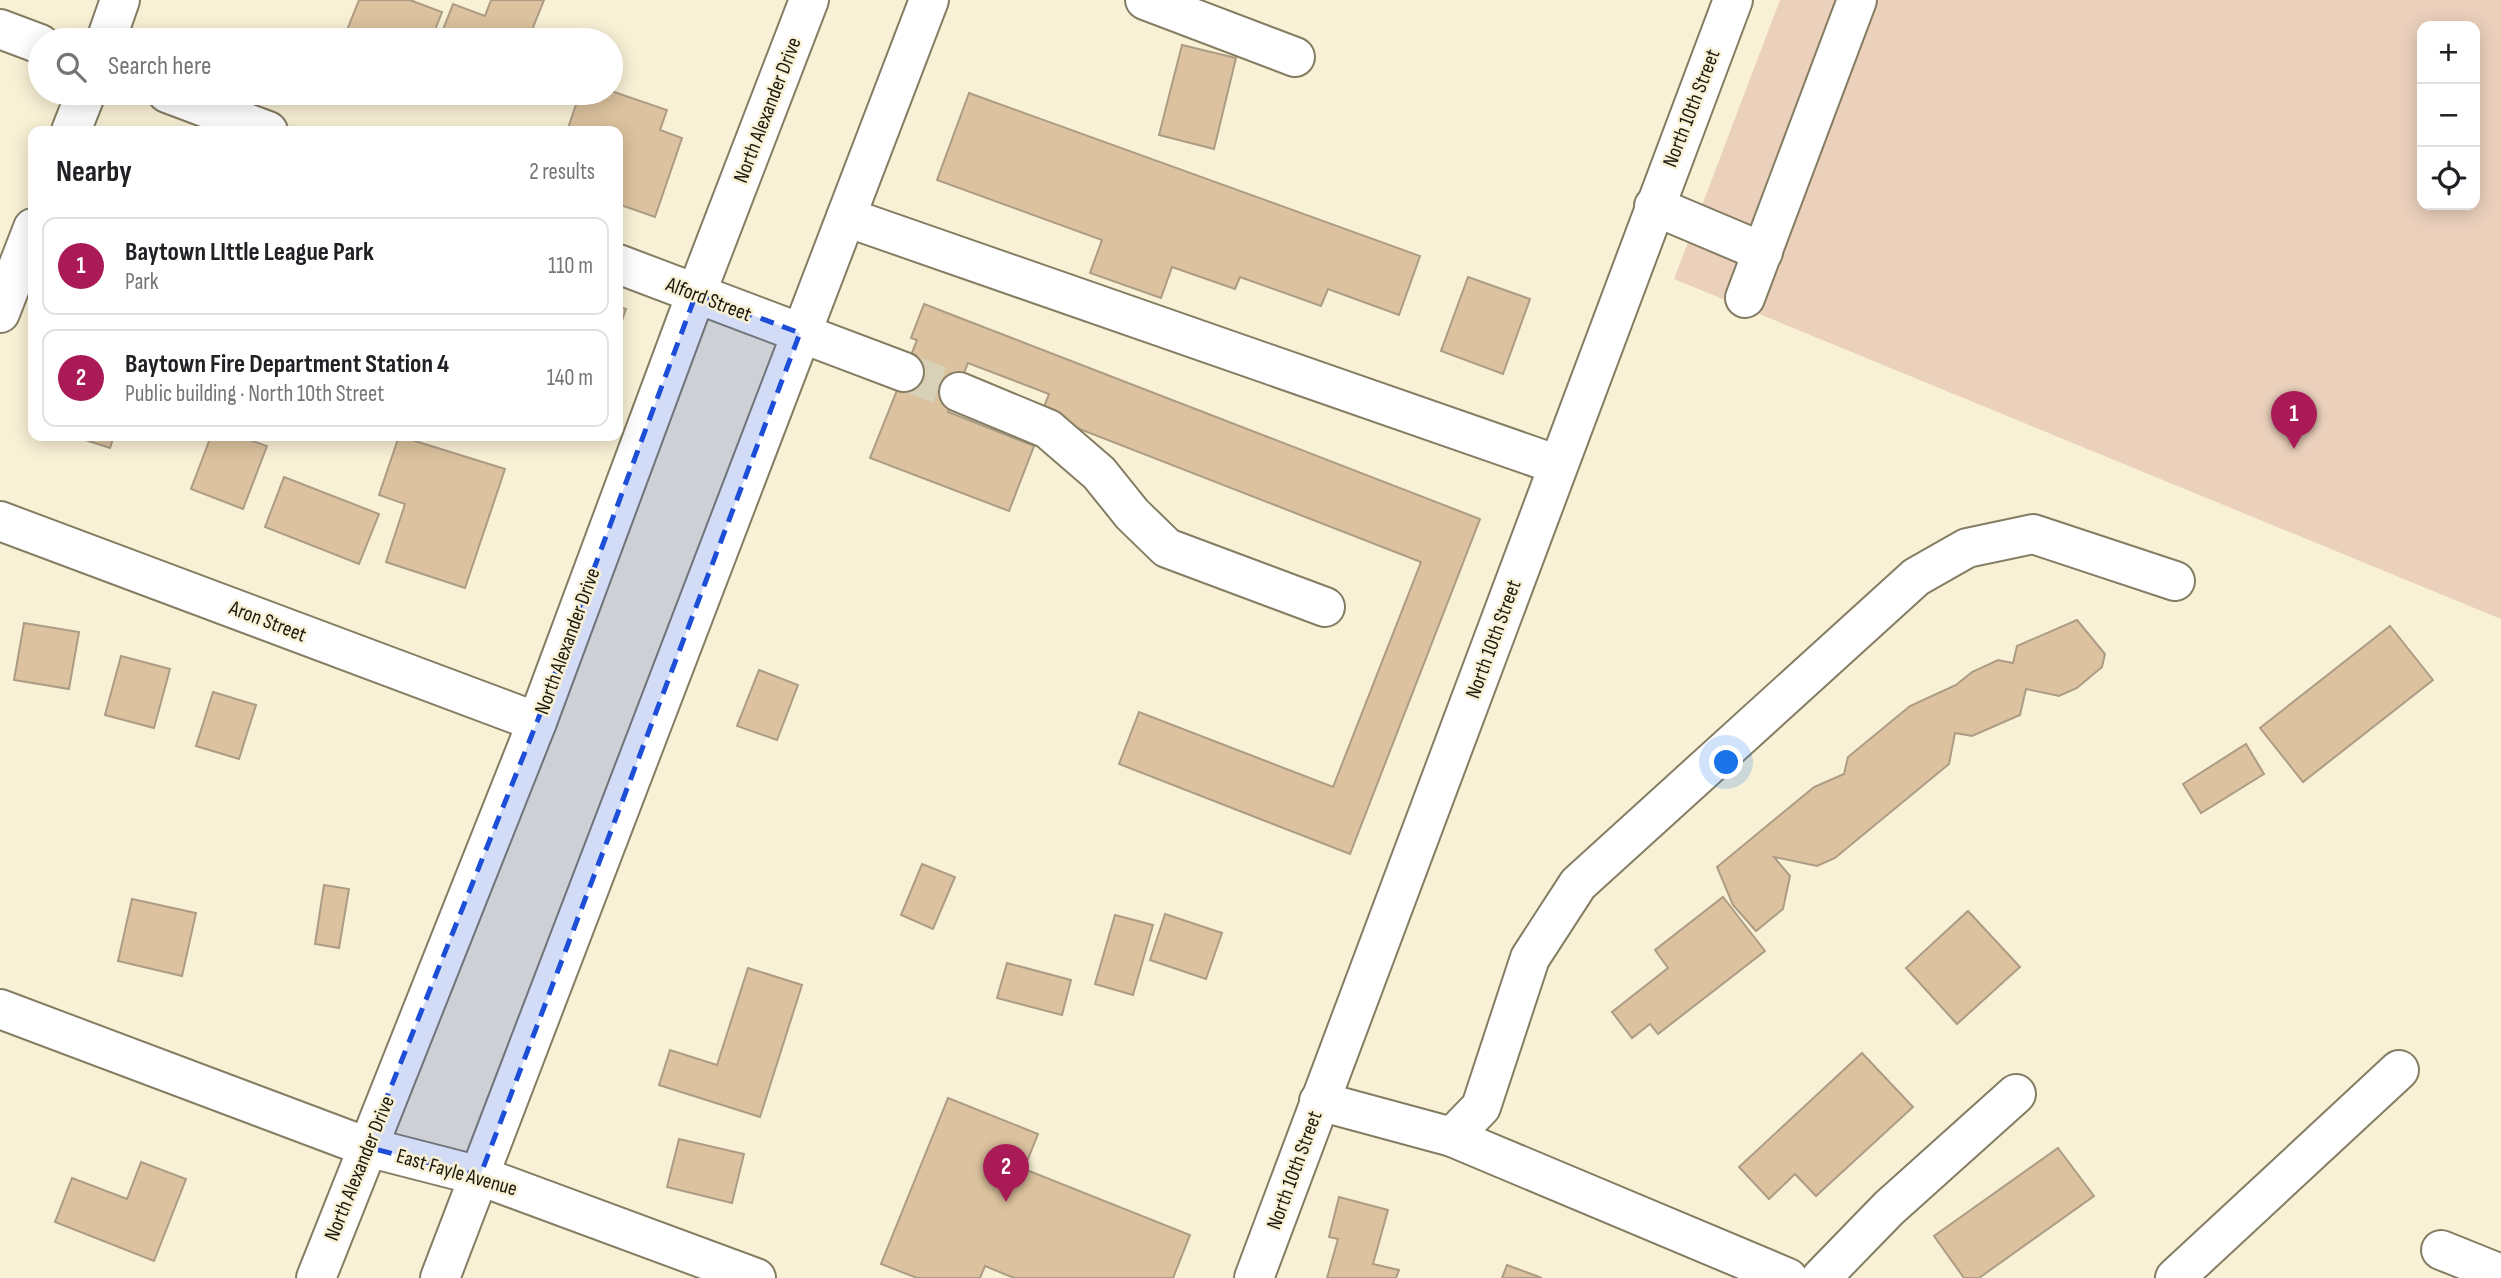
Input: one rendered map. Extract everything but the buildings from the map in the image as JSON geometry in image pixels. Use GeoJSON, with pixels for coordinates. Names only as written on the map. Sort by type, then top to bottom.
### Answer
{"type":"FeatureCollection","features":[{"type":"Feature","properties":{"kind":"street"},"geometry":{"type":"LineString","coordinates":[[110,28],[120,0]]}},
{"type":"Feature","properties":{"kind":"street","name":"North Alexander Drive"},"geometry":{"type":"LineString","coordinates":[[316,1278],[537,722],[696,294],[810,0]]}},
{"type":"Feature","properties":{"kind":"street"},"geometry":{"type":"LineString","coordinates":[[440,1278],[929,0]]}},
{"type":"Feature","properties":{"kind":"street"},"geometry":{"type":"LineString","coordinates":[[1144,0],[1295,57]]}},
{"type":"Feature","properties":{"kind":"street","name":"North 10th Street"},"geometry":{"type":"LineString","coordinates":[[1254,1278],[1732,0]]}},
{"type":"Feature","properties":{"kind":"street"},"geometry":{"type":"LineString","coordinates":[[1745,298],[1857,0]]}},
{"type":"Feature","properties":{"kind":"street"},"geometry":{"type":"LineString","coordinates":[[0,29],[28,40]]}},
{"type":"Feature","properties":{"kind":"street"},"geometry":{"type":"LineString","coordinates":[[73,126],[81,105]]}},
{"type":"Feature","properties":{"kind":"street"},"geometry":{"type":"LineString","coordinates":[[199,105],[255,126]]}},
{"type":"Feature","properties":{"kind":"street"},"geometry":{"type":"LineString","coordinates":[[1654,206],[1763,252]]}},
{"type":"Feature","properties":{"kind":"street"},"geometry":{"type":"LineString","coordinates":[[846,217],[1558,464]]}},
{"type":"Feature","properties":{"kind":"street"},"geometry":{"type":"LineString","coordinates":[[0,313],[28,241]]}},
{"type":"Feature","properties":{"kind":"street","name":"Alford Street"},"geometry":{"type":"LineString","coordinates":[[623,266],[904,372]]}},
{"type":"Feature","properties":{"kind":"street"},"geometry":{"type":"LineString","coordinates":[[959,392],[1048,429],[1099,473],[1132,513],[1167,548],[1325,607]]}},
{"type":"Feature","properties":{"kind":"street","name":"Aron Street"},"geometry":{"type":"LineString","coordinates":[[0,521],[537,722]]}},
{"type":"Feature","properties":{"kind":"street"},"geometry":{"type":"LineString","coordinates":[[1452,1137],[1481,1107],[1530,958],[1578,884],[1916,577],[1967,548],[2033,534],[2175,581]]}},
{"type":"Feature","properties":{"kind":"street","name":"East Fayle Avenue"},"geometry":{"type":"LineString","coordinates":[[0,1009],[368,1147],[480,1176],[756,1278]]}},
{"type":"Feature","properties":{"kind":"street"},"geometry":{"type":"LineString","coordinates":[[2175,1278],[2399,1070]]}},
{"type":"Feature","properties":{"kind":"street"},"geometry":{"type":"LineString","coordinates":[[1821,1278],[1889,1208],[2016,1094]]}},
{"type":"Feature","properties":{"kind":"street"},"geometry":{"type":"LineString","coordinates":[[1319,1101],[1452,1137],[1788,1278]]}},
{"type":"Feature","properties":{"kind":"street"},"geometry":{"type":"LineString","coordinates":[[2441,1250],[2501,1274]]}},
{"type":"Feature","properties":{"kind":"highlighted area"},"geometry":{"type":"Polygon","coordinates":[[[696,294],[800,333],[480,1176],[367,1147],[537,722],[696,294]]]}},
{"type":"Feature","properties":{"kind":"shaded area"},"geometry":{"type":"Polygon","coordinates":[[[1780,0],[2501,0],[2501,619],[1674,279],[1780,0]]]}},
{"type":"Feature","properties":{"kind":"tunnel"},"geometry":{"type":"LineString","coordinates":[[904,372],[959,392]]}},
{"type":"Feature","properties":{"kind":"place","name":"Baytown LIttle League Park"},"geometry":{"type":"Point","coordinates":[2294,449]}},
{"type":"Feature","properties":{"kind":"place","name":"Baytown Fire Department Station 4"},"geometry":{"type":"Point","coordinates":[1006,1202]}}]}
